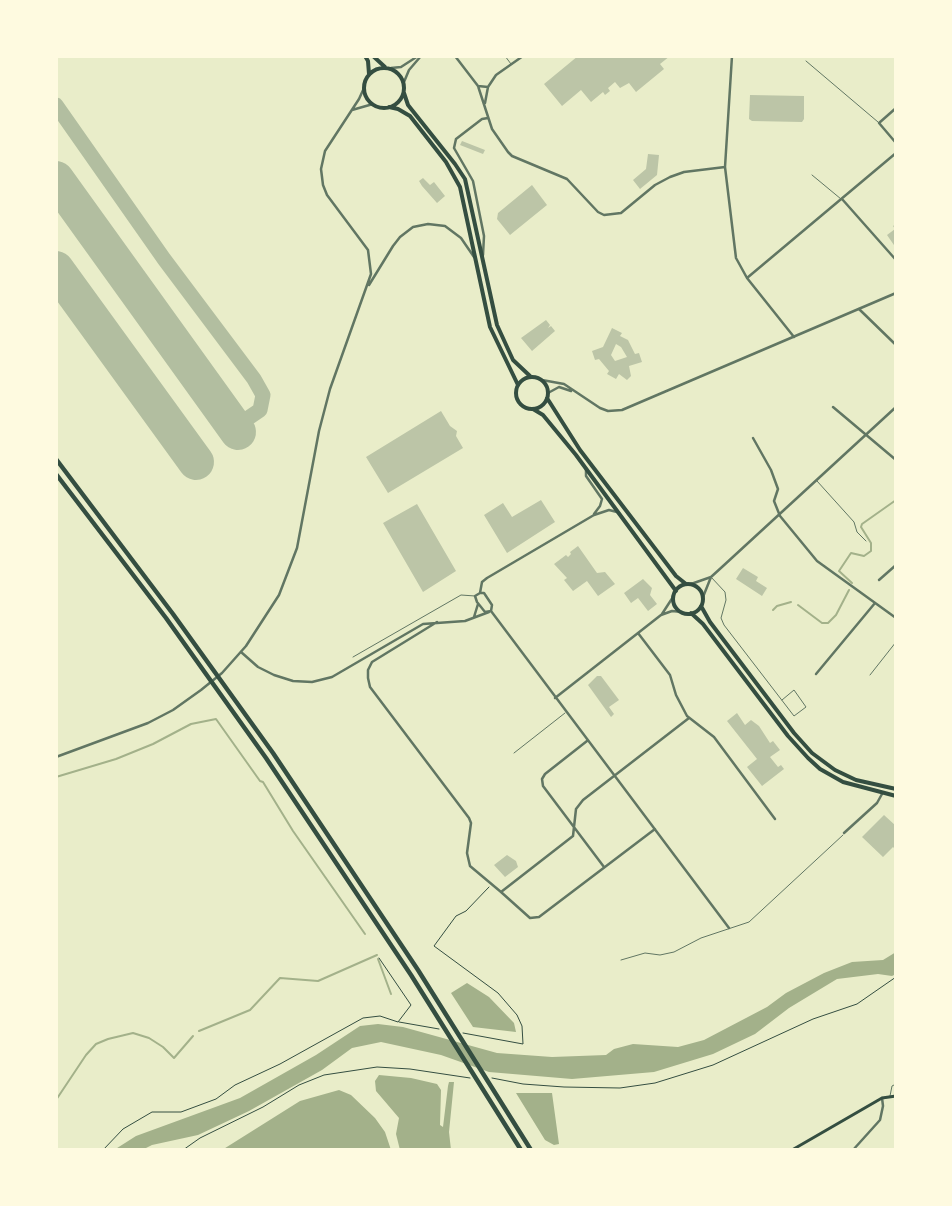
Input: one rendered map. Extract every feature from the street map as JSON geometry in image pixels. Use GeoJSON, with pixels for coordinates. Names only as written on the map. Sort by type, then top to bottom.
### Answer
{"type":"FeatureCollection","features":[{"type":"Feature","properties":{"kind":"highway"},"geometry":{"type":"LineString","coordinates":[[56,459],[173,614],[273,753],[450,1020],[531,1150]]}},
{"type":"Feature","properties":{"kind":"highway"},"geometry":{"type":"LineString","coordinates":[[56,474],[166,618],[266,758],[442,1023],[521,1150]]}},
{"type":"Feature","properties":{"kind":"main road"},"geometry":{"type":"LineString","coordinates":[[364,56],[368,62],[369,74],[364,88],[368,100],[384,108],[396,104],[404,93]]}},
{"type":"Feature","properties":{"kind":"main road"},"geometry":{"type":"LineString","coordinates":[[373,56],[385,67],[391,68],[398,73],[404,82],[404,93],[408,105],[465,179],[496,325],[513,360],[530,376],[542,380],[548,396],[580,450],[676,576],[699,588],[703,597],[701,606],[710,622],[794,733],[812,753],[834,770],[856,780],[896,789]]}},
{"type":"Feature","properties":{"kind":"main road"},"geometry":{"type":"LineString","coordinates":[[369,74],[385,67]]}},
{"type":"Feature","properties":{"kind":"main road"},"geometry":{"type":"LineString","coordinates":[[389,107],[398,109],[410,116],[454,174],[464,200],[490,327],[518,384],[517,400],[524,407],[533,409],[542,415],[586,468],[676,590]]}},
{"type":"Feature","properties":{"kind":"main road"},"geometry":{"type":"LineString","coordinates":[[518,384],[530,376]]}},
{"type":"Feature","properties":{"kind":"main road"},"geometry":{"type":"LineString","coordinates":[[533,409],[543,404],[548,396]]}},
{"type":"Feature","properties":{"kind":"main road"},"geometry":{"type":"LineString","coordinates":[[689,584],[676,590],[673,597],[674,603],[682,612],[691,613],[703,624],[788,736],[808,758],[843,782],[882,794],[896,796]]}},
{"type":"Feature","properties":{"kind":"main road"},"geometry":{"type":"LineString","coordinates":[[691,613],[701,606]]}},
{"type":"Feature","properties":{"kind":"main road"},"geometry":{"type":"LineString","coordinates":[[792,1150],[882,1098],[896,1096]]}},
{"type":"Feature","properties":{"kind":"street"},"geometry":{"type":"LineString","coordinates":[[391,68],[401,67],[420,56]]}},
{"type":"Feature","properties":{"kind":"street"},"geometry":{"type":"LineString","coordinates":[[404,82],[409,70],[420,56]]}},
{"type":"Feature","properties":{"kind":"street"},"geometry":{"type":"LineString","coordinates":[[455,56],[478,86],[496,138],[512,156],[567,179],[598,212],[604,215],[621,213],[655,186],[670,177],[684,172],[725,167]]}},
{"type":"Feature","properties":{"kind":"street"},"geometry":{"type":"LineString","coordinates":[[485,104],[488,87],[496,75],[523,56]]}},
{"type":"Feature","properties":{"kind":"street"},"geometry":{"type":"LineString","coordinates":[[732,56],[725,167],[736,258],[747,278],[794,338]]}},
{"type":"Feature","properties":{"kind":"street"},"geometry":{"type":"LineString","coordinates":[[478,86],[488,87]]}},
{"type":"Feature","properties":{"kind":"street"},"geometry":{"type":"LineString","coordinates":[[56,756],[122,734],[173,710],[201,690],[232,662],[270,610],[295,554],[302,527],[324,409],[339,360],[371,274],[368,250],[327,195],[322,178],[322,161],[326,151],[364,88]]}},
{"type":"Feature","properties":{"kind":"street"},"geometry":{"type":"LineString","coordinates":[[351,111],[373,104]]}},
{"type":"Feature","properties":{"kind":"street"},"geometry":{"type":"LineString","coordinates":[[896,108],[878,123],[896,143]]}},
{"type":"Feature","properties":{"kind":"street"},"geometry":{"type":"LineString","coordinates":[[482,256],[484,236],[474,185],[454,148],[456,140],[482,119],[488,118]]}},
{"type":"Feature","properties":{"kind":"street"},"geometry":{"type":"LineString","coordinates":[[747,278],[896,153]]}},
{"type":"Feature","properties":{"kind":"street"},"geometry":{"type":"LineString","coordinates":[[842,199],[896,260]]}},
{"type":"Feature","properties":{"kind":"street"},"geometry":{"type":"LineString","coordinates":[[368,286],[393,246],[413,227],[428,224],[444,226],[461,238],[476,259]]}},
{"type":"Feature","properties":{"kind":"street"},"geometry":{"type":"LineString","coordinates":[[542,380],[560,382],[600,408],[608,411],[622,410],[896,293]]}},
{"type":"Feature","properties":{"kind":"street"},"geometry":{"type":"LineString","coordinates":[[859,309],[896,346]]}},
{"type":"Feature","properties":{"kind":"street"},"geometry":{"type":"LineString","coordinates":[[548,396],[559,387],[572,391]]}},
{"type":"Feature","properties":{"kind":"street"},"geometry":{"type":"LineString","coordinates":[[833,407],[896,460]]}},
{"type":"Feature","properties":{"kind":"street"},"geometry":{"type":"LineString","coordinates":[[689,584],[711,576],[780,516],[896,407]]}},
{"type":"Feature","properties":{"kind":"street"},"geometry":{"type":"LineString","coordinates":[[753,438],[771,470],[778,489],[774,501],[780,516],[817,560],[896,618]]}},
{"type":"Feature","properties":{"kind":"street"},"geometry":{"type":"LineString","coordinates":[[586,468],[586,476],[602,498],[600,506],[594,515]]}},
{"type":"Feature","properties":{"kind":"street"},"geometry":{"type":"LineString","coordinates":[[619,513],[609,510],[594,515],[487,578],[482,582],[480,592],[475,596],[478,604],[490,612],[729,928]]}},
{"type":"Feature","properties":{"kind":"street"},"geometry":{"type":"LineString","coordinates":[[879,580],[896,565]]}},
{"type":"Feature","properties":{"kind":"street"},"geometry":{"type":"LineString","coordinates":[[703,597],[711,576]]}},
{"type":"Feature","properties":{"kind":"street"},"geometry":{"type":"LineString","coordinates":[[480,592],[484,593],[492,605],[490,612]]}},
{"type":"Feature","properties":{"kind":"street"},"geometry":{"type":"LineString","coordinates":[[661,615],[673,597]]}},
{"type":"Feature","properties":{"kind":"street"},"geometry":{"type":"LineString","coordinates":[[816,674],[876,603]]}},
{"type":"Feature","properties":{"kind":"street"},"geometry":{"type":"LineString","coordinates":[[474,617],[478,604]]}},
{"type":"Feature","properties":{"kind":"street"},"geometry":{"type":"LineString","coordinates":[[555,698],[661,615],[672,611],[682,612]]}},
{"type":"Feature","properties":{"kind":"street"},"geometry":{"type":"LineString","coordinates":[[240,652],[258,667],[274,675],[293,681],[312,682],[332,677],[423,624],[465,621],[490,612]]}},
{"type":"Feature","properties":{"kind":"street"},"geometry":{"type":"LineString","coordinates":[[437,622],[372,662],[368,670],[368,678],[370,687],[469,818],[471,829],[467,853],[470,866],[534,919],[655,829]]}},
{"type":"Feature","properties":{"kind":"street"},"geometry":{"type":"LineString","coordinates":[[638,633],[670,675],[676,695],[689,718],[714,737],[776,820]]}},
{"type":"Feature","properties":{"kind":"street"},"geometry":{"type":"LineString","coordinates":[[501,892],[572,836],[575,827],[574,817],[579,804],[689,718]]}},
{"type":"Feature","properties":{"kind":"street"},"geometry":{"type":"LineString","coordinates":[[587,741],[545,774],[542,780],[543,786],[604,867]]}},
{"type":"Feature","properties":{"kind":"street"},"geometry":{"type":"LineString","coordinates":[[844,834],[877,803],[882,794]]}},
{"type":"Feature","properties":{"kind":"street"},"geometry":{"type":"LineString","coordinates":[[854,1150],[880,1120],[883,1106],[882,1098]]}},
{"type":"Feature","properties":{"kind":"lane"},"geometry":{"type":"LineString","coordinates":[[505,56],[511,64]]}},
{"type":"Feature","properties":{"kind":"lane"},"geometry":{"type":"LineString","coordinates":[[806,61],[878,123]]}},
{"type":"Feature","properties":{"kind":"lane"},"geometry":{"type":"LineString","coordinates":[[812,175],[842,199]]}},
{"type":"Feature","properties":{"kind":"lane"},"geometry":{"type":"LineString","coordinates":[[817,480],[854,522],[857,532],[866,541]]}},
{"type":"Feature","properties":{"kind":"lane"},"geometry":{"type":"LineString","coordinates":[[711,576],[726,594],[721,618],[724,625],[794,716],[806,707],[794,690],[782,700]]}},
{"type":"Feature","properties":{"kind":"lane"},"geometry":{"type":"LineString","coordinates":[[353,657],[461,594],[475,596]]}},
{"type":"Feature","properties":{"kind":"lane"},"geometry":{"type":"LineString","coordinates":[[870,675],[896,642]]}},
{"type":"Feature","properties":{"kind":"lane"},"geometry":{"type":"LineString","coordinates":[[514,753],[566,712]]}},
{"type":"Feature","properties":{"kind":"lane"},"geometry":{"type":"LineString","coordinates":[[621,960],[645,953],[660,956],[674,952],[701,938],[749,922],[844,834]]}},
{"type":"Feature","properties":{"kind":"lane"},"geometry":{"type":"LineString","coordinates":[[890,1097],[892,1086],[896,1084]]}},
{"type":"Feature","properties":{"kind":"path"},"geometry":{"type":"LineString","coordinates":[[456,1032],[523,1044],[522,1026],[517,1015],[498,994],[434,946],[456,916],[466,911],[491,885]]}},
{"type":"Feature","properties":{"kind":"path"},"geometry":{"type":"LineString","coordinates":[[379,958],[410,1005],[398,1022]]}},
{"type":"Feature","properties":{"kind":"path"},"geometry":{"type":"LineString","coordinates":[[486,1078],[523,1084],[564,1087],[620,1088],[655,1083],[713,1065],[814,1019],[857,1004],[896,977]]}},
{"type":"Feature","properties":{"kind":"path"},"geometry":{"type":"LineString","coordinates":[[102,1150],[123,1129],[152,1112],[181,1112],[216,1099],[235,1085],[280,1064],[363,1018],[380,1016],[398,1022],[446,1030]]}},
{"type":"Feature","properties":{"kind":"path"},"geometry":{"type":"LineString","coordinates":[[183,1150],[200,1138],[263,1106],[299,1085],[324,1075],[377,1067],[478,1081]]}},
{"type":"Feature","properties":{"kind":"shaded area"},"geometry":{"type":"Polygon","coordinates":[[[896,952],[896,974],[892,976],[878,974],[837,979],[789,1008],[755,1034],[713,1054],[654,1072],[572,1079],[489,1072],[441,1055],[381,1042],[352,1048],[322,1070],[249,1111],[198,1135],[152,1145],[142,1150],[114,1150],[136,1136],[240,1098],[316,1055],[360,1026],[378,1024],[403,1027],[497,1053],[552,1057],[606,1055],[614,1049],[633,1044],[678,1047],[704,1040],[767,1007],[786,993],[824,973],[852,962],[883,960],[896,952]]]}},
{"type":"Feature","properties":{"kind":"shaded area"},"geometry":{"type":"Polygon","coordinates":[[[467,983],[489,997],[514,1023],[516,1032],[473,1027],[451,993],[467,983]]]}},
{"type":"Feature","properties":{"kind":"shaded area"},"geometry":{"type":"Polygon","coordinates":[[[379,1075],[411,1078],[437,1084],[441,1090],[440,1125],[443,1127],[448,1086],[449,1082],[454,1082],[449,1132],[451,1150],[400,1150],[396,1134],[399,1118],[376,1091],[375,1081],[379,1075]]]}},
{"type":"Feature","properties":{"kind":"shaded area"},"geometry":{"type":"Polygon","coordinates":[[[339,1090],[351,1095],[375,1118],[385,1132],[391,1150],[222,1150],[300,1101],[339,1090]]]}},
{"type":"Feature","properties":{"kind":"shaded area"},"geometry":{"type":"Polygon","coordinates":[[[516,1093],[552,1093],[559,1144],[554,1145],[545,1140],[516,1093]]]}},
{"type":"Feature","properties":{"kind":"building"},"geometry":{"type":"Polygon","coordinates":[[[578,56],[670,56],[660,64],[664,69],[636,92],[629,83],[620,88],[615,82],[608,88],[610,91],[605,95],[603,92],[591,102],[581,90],[562,106],[544,84],[578,56]]]}},
{"type":"Feature","properties":{"kind":"building"},"geometry":{"type":"Polygon","coordinates":[[[750,95],[804,96],[804,119],[802,122],[752,121],[749,119],[750,95]]]}},
{"type":"Feature","properties":{"kind":"building"},"geometry":{"type":"Polygon","coordinates":[[[462,141],[485,150],[483,154],[460,145],[462,141]]]}},
{"type":"Feature","properties":{"kind":"building"},"geometry":{"type":"Polygon","coordinates":[[[648,154],[659,155],[657,175],[640,189],[633,180],[646,169],[648,154]]]}},
{"type":"Feature","properties":{"kind":"building"},"geometry":{"type":"Polygon","coordinates":[[[423,178],[430,185],[434,182],[445,196],[437,203],[419,181],[423,178]]]}},
{"type":"Feature","properties":{"kind":"building"},"geometry":{"type":"Polygon","coordinates":[[[532,185],[547,205],[510,235],[497,219],[498,213],[532,185]]]}},
{"type":"Feature","properties":{"kind":"building"},"geometry":{"type":"Polygon","coordinates":[[[896,224],[896,248],[887,235],[895,229],[893,226],[896,224]]]}},
{"type":"Feature","properties":{"kind":"building"},"geometry":{"type":"Polygon","coordinates":[[[546,320],[550,325],[548,328],[551,326],[555,331],[532,351],[521,338],[546,320]]]}},
{"type":"Feature","properties":{"kind":"building"},"geometry":{"type":"Polygon","coordinates":[[[612,328],[622,333],[620,336],[628,340],[635,354],[639,353],[642,362],[629,366],[631,376],[627,380],[619,374],[616,379],[607,374],[609,371],[599,359],[595,360],[592,351],[603,347],[612,328]],[[616,344],[611,355],[615,361],[627,357],[621,347],[616,344]]]}},
{"type":"Feature","properties":{"kind":"building"},"geometry":{"type":"Polygon","coordinates":[[[441,411],[450,426],[457,431],[456,436],[463,448],[388,493],[366,457],[441,411]]]}},
{"type":"Feature","properties":{"kind":"building"},"geometry":{"type":"Polygon","coordinates":[[[541,500],[555,522],[507,553],[484,515],[503,503],[512,517],[541,500]]]}},
{"type":"Feature","properties":{"kind":"building"},"geometry":{"type":"Polygon","coordinates":[[[417,504],[456,571],[423,592],[383,523],[417,504]]]}},
{"type":"Feature","properties":{"kind":"building"},"geometry":{"type":"Polygon","coordinates":[[[578,546],[597,573],[605,572],[615,584],[598,596],[587,581],[573,591],[564,580],[567,578],[554,564],[566,555],[568,557],[571,554],[570,552],[578,546]]]}},
{"type":"Feature","properties":{"kind":"building"},"geometry":{"type":"Polygon","coordinates":[[[743,568],[758,577],[756,581],[767,588],[762,596],[736,579],[743,568]]]}},
{"type":"Feature","properties":{"kind":"building"},"geometry":{"type":"Polygon","coordinates":[[[643,579],[652,588],[650,595],[657,604],[648,611],[638,598],[631,603],[624,593],[643,579]]]}},
{"type":"Feature","properties":{"kind":"building"},"geometry":{"type":"Polygon","coordinates":[[[597,676],[601,676],[619,700],[609,707],[614,714],[611,717],[588,685],[597,676]]]}},
{"type":"Feature","properties":{"kind":"building"},"geometry":{"type":"Polygon","coordinates":[[[737,713],[745,725],[751,720],[759,726],[770,743],[773,741],[780,750],[770,757],[778,767],[781,765],[784,769],[762,786],[747,767],[757,759],[727,721],[737,713]]]}},
{"type":"Feature","properties":{"kind":"building"},"geometry":{"type":"Polygon","coordinates":[[[884,815],[896,826],[896,850],[893,847],[883,857],[862,837],[884,815]]]}},
{"type":"Feature","properties":{"kind":"building"},"geometry":{"type":"Polygon","coordinates":[[[507,855],[516,861],[518,867],[505,877],[494,865],[507,855]]]}},
{"type":"Feature","properties":{"kind":"waterway"},"geometry":{"type":"LineString","coordinates":[[852,583],[839,571],[851,553],[864,556],[871,551],[871,543],[861,527],[862,524],[896,500]]}},
{"type":"Feature","properties":{"kind":"waterway"},"geometry":{"type":"LineString","coordinates":[[798,605],[822,623],[828,623],[836,615],[849,590]]}},
{"type":"Feature","properties":{"kind":"waterway"},"geometry":{"type":"LineString","coordinates":[[773,610],[777,606],[791,602]]}},
{"type":"Feature","properties":{"kind":"waterway"},"geometry":{"type":"LineString","coordinates":[[56,777],[116,759],[153,744],[191,724],[216,719],[260,781],[263,782],[293,831],[365,934]]}},
{"type":"Feature","properties":{"kind":"waterway"},"geometry":{"type":"LineString","coordinates":[[199,1031],[250,1010],[280,978],[318,981],[377,955]]}},
{"type":"Feature","properties":{"kind":"waterway"},"geometry":{"type":"LineString","coordinates":[[378,959],[391,994]]}},
{"type":"Feature","properties":{"kind":"waterway"},"geometry":{"type":"LineString","coordinates":[[56,1100],[86,1055],[96,1044],[133,1033],[149,1038],[163,1047],[174,1058],[193,1036]]}},
{"type":"Feature","properties":{"kind":"taxiway"},"geometry":{"type":"LineString","coordinates":[[56,105],[164,259],[254,379],[263,395],[260,410],[238,425]]}},
{"type":"Feature","properties":{"kind":"runway"},"geometry":{"type":"LineString","coordinates":[[56,179],[238,432]]}},
{"type":"Feature","properties":{"kind":"runway"},"geometry":{"type":"LineString","coordinates":[[56,269],[196,462]]}}]}
